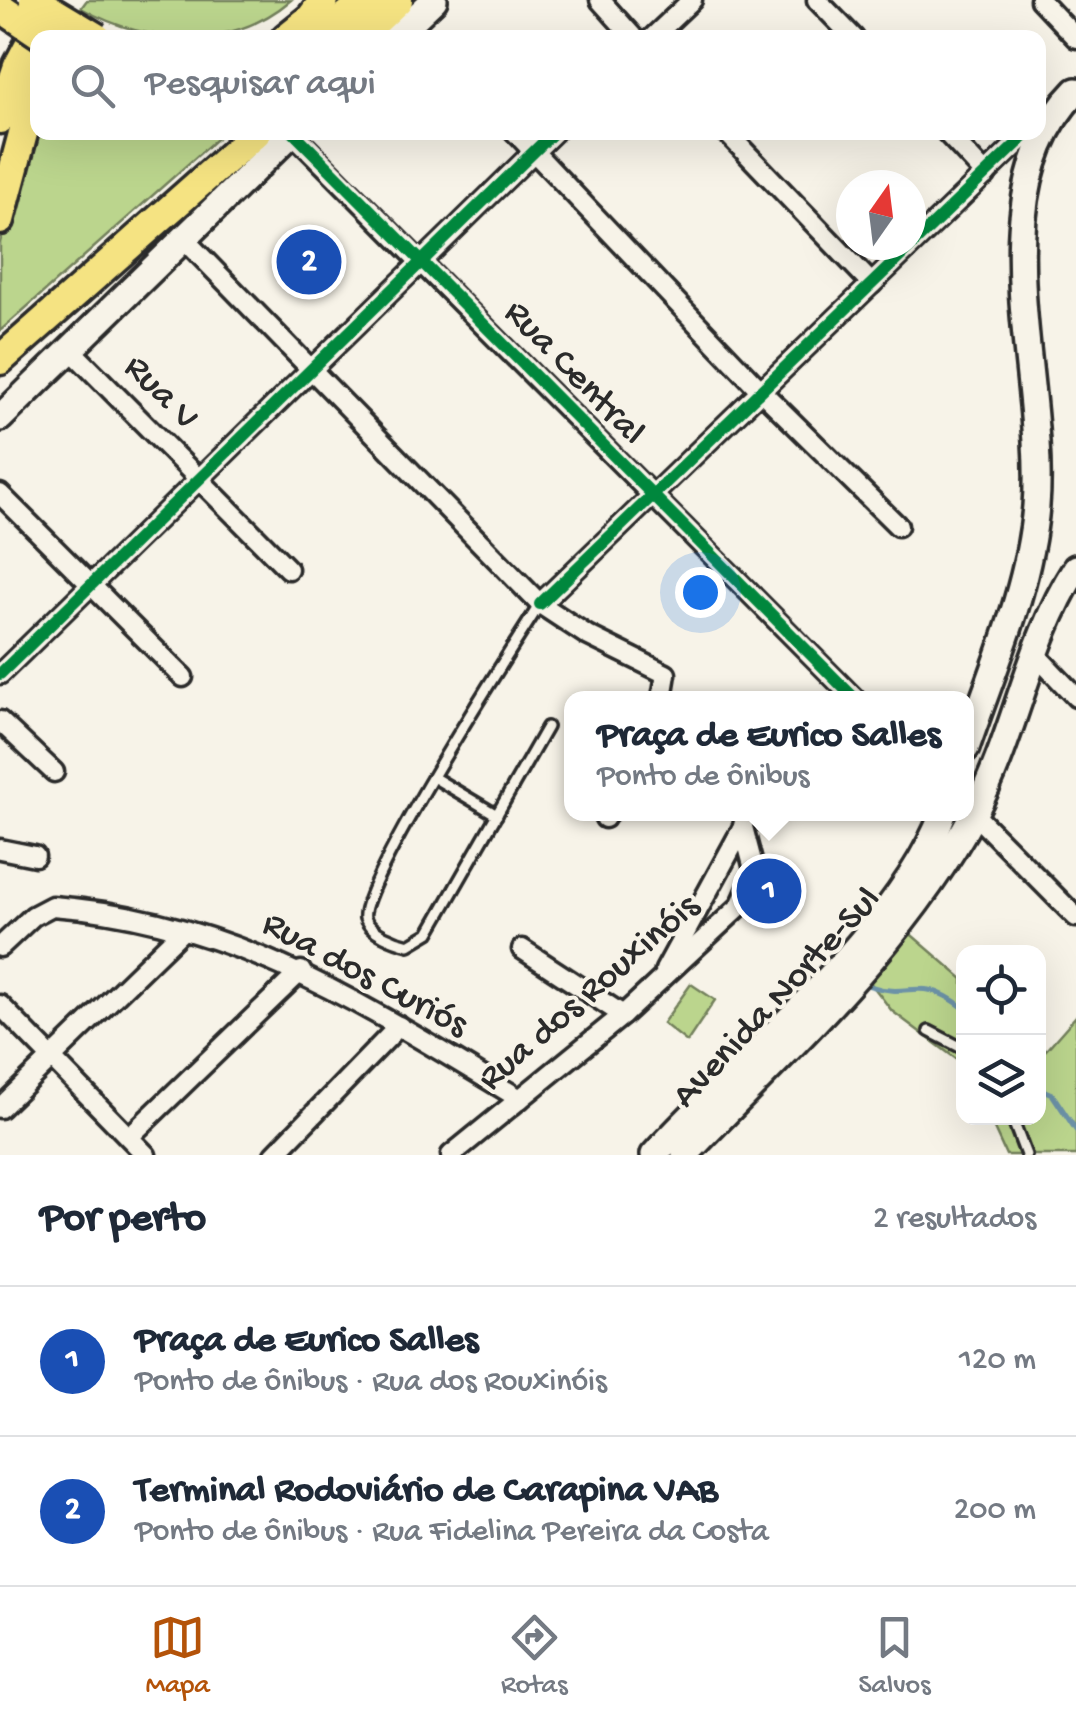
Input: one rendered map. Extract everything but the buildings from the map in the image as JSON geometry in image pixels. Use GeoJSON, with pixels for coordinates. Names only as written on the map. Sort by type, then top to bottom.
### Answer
{"type":"FeatureCollection","features":[{"type":"Feature","properties":{"kind":"main road"},"geometry":{"type":"LineString","coordinates":[[34,0],[84,30]]}},
{"type":"Feature","properties":{"kind":"main road"},"geometry":{"type":"LineString","coordinates":[[36,30],[55,0]]}},
{"type":"Feature","properties":{"kind":"main road"},"geometry":{"type":"LineString","coordinates":[[60,30],[78,0]]}},
{"type":"Feature","properties":{"kind":"main road"},"geometry":{"type":"LineString","coordinates":[[296,30],[324,0]]}},
{"type":"Feature","properties":{"kind":"main road"},"geometry":{"type":"LineString","coordinates":[[330,30],[366,0]]}},
{"type":"Feature","properties":{"kind":"main road"},"geometry":{"type":"LineString","coordinates":[[404,25],[434,0]]}},
{"type":"Feature","properties":{"kind":"main road"},"geometry":{"type":"LineString","coordinates":[[0,6],[34,30]]}},
{"type":"Feature","properties":{"kind":"main road"},"geometry":{"type":"LineString","coordinates":[[0,119],[30,43]]}},
{"type":"Feature","properties":{"kind":"main road"},"geometry":{"type":"LineString","coordinates":[[974,725],[1013,612],[1032,533],[1038,458],[1022,234],[1036,158],[1073,94]]}},
{"type":"Feature","properties":{"kind":"main road"},"geometry":{"type":"LineString","coordinates":[[0,220],[30,107]]}},
{"type":"Feature","properties":{"kind":"main road"},"geometry":{"type":"LineString","coordinates":[[0,360],[249,140]]}},
{"type":"Feature","properties":{"kind":"main road"},"geometry":{"type":"LineString","coordinates":[[0,418],[285,140]]}},
{"type":"Feature","properties":{"kind":"main road","name":"Avenida Norte-Sul"},"geometry":{"type":"LineString","coordinates":[[974,814],[1001,753],[1035,654],[1076,568]]}},
{"type":"Feature","properties":{"kind":"main road","name":"Avenida Norte-Sul"},"geometry":{"type":"LineString","coordinates":[[654,1155],[888,908],[918,867],[940,821]]}},
{"type":"Feature","properties":{"kind":"main road","name":"Avenida Norte-Sul"},"geometry":{"type":"LineString","coordinates":[[684,1155],[902,923],[938,875],[970,821]]}},
{"type":"Feature","properties":{"kind":"street"},"geometry":{"type":"LineString","coordinates":[[600,0],[627,30]]}},
{"type":"Feature","properties":{"kind":"street"},"geometry":{"type":"LineString","coordinates":[[660,30],[692,0]]}},
{"type":"Feature","properties":{"kind":"street"},"geometry":{"type":"LineString","coordinates":[[817,0],[846,30]]}},
{"type":"Feature","properties":{"kind":"street"},"geometry":{"type":"LineString","coordinates":[[1040,0],[1076,38]]}},
{"type":"Feature","properties":{"kind":"street"},"geometry":{"type":"LineString","coordinates":[[1046,117],[1073,94]]}},
{"type":"Feature","properties":{"kind":"street","name":"Rua Central"},"geometry":{"type":"LineString","coordinates":[[299,140],[847,691]]}},
{"type":"Feature","properties":{"kind":"street"},"geometry":{"type":"LineString","coordinates":[[523,140],[762,392],[898,526]]}},
{"type":"Feature","properties":{"kind":"street"},"geometry":{"type":"LineString","coordinates":[[0,674],[546,140]]}},
{"type":"Feature","properties":{"kind":"street"},"geometry":{"type":"LineString","coordinates":[[734,140],[872,284]]}},
{"type":"Feature","properties":{"kind":"street"},"geometry":{"type":"LineString","coordinates":[[953,140],[986,175]]}},
{"type":"Feature","properties":{"kind":"street"},"geometry":{"type":"LineString","coordinates":[[540,604],[1021,140]]}},
{"type":"Feature","properties":{"kind":"street"},"geometry":{"type":"LineString","coordinates":[[186,240],[540,604],[586,636],[666,674],[663,691]]}},
{"type":"Feature","properties":{"kind":"street","name":"Rua V"},"geometry":{"type":"LineString","coordinates":[[71,350],[288,569]]}},
{"type":"Feature","properties":{"kind":"street"},"geometry":{"type":"LineString","coordinates":[[0,494],[183,677]]}},
{"type":"Feature","properties":{"kind":"street"},"geometry":{"type":"LineString","coordinates":[[1035,654],[1076,698]]}},
{"type":"Feature","properties":{"kind":"street"},"geometry":{"type":"LineString","coordinates":[[0,721],[54,772]]}},
{"type":"Feature","properties":{"kind":"street"},"geometry":{"type":"LineString","coordinates":[[974,814],[1076,917]]}},
{"type":"Feature","properties":{"kind":"street"},"geometry":{"type":"LineString","coordinates":[[658,983],[743,821]]}},
{"type":"Feature","properties":{"kind":"street","name":"Rua dos Rouxinóis"},"geometry":{"type":"LineString","coordinates":[[451,1155],[623,1015],[748,896],[755,874],[744,821]]}},
{"type":"Feature","properties":{"kind":"street"},"geometry":{"type":"LineString","coordinates":[[0,849],[35,856]]}},
{"type":"Feature","properties":{"kind":"street","name":"Rua dos Curiós"},"geometry":{"type":"LineString","coordinates":[[0,946],[32,916],[52,906],[249,948],[301,971],[400,1026],[520,1099]]}},
{"type":"Feature","properties":{"kind":"street"},"geometry":{"type":"LineString","coordinates":[[0,1108],[182,931]]}},
{"type":"Feature","properties":{"kind":"street"},"geometry":{"type":"LineString","coordinates":[[522,949],[623,1015]]}},
{"type":"Feature","properties":{"kind":"street"},"geometry":{"type":"LineString","coordinates":[[128,1137],[301,971]]}},
{"type":"Feature","properties":{"kind":"street"},"geometry":{"type":"LineString","coordinates":[[0,1005],[146,1155]]}},
{"type":"Feature","properties":{"kind":"street"},"geometry":{"type":"LineString","coordinates":[[274,1155],[400,1026]]}},
{"type":"Feature","properties":{"kind":"lane"},"geometry":{"type":"LineString","coordinates":[[540,604],[433,777],[365,908],[366,921],[389,938],[409,946],[429,932],[548,727]]}},
{"type":"Feature","properties":{"kind":"lane"},"geometry":{"type":"LineString","coordinates":[[433,777],[497,815]]}},
{"type":"Feature","properties":{"kind":"lane"},"geometry":{"type":"LineString","coordinates":[[929,1031],[956,1045]]}},
{"type":"Feature","properties":{"kind":"lane"},"geometry":{"type":"LineString","coordinates":[[1015,1125],[1026,1155]]}},
{"type":"Feature","properties":{"kind":"green space"},"geometry":{"type":"Polygon","coordinates":[[[87,0],[291,0],[267,17],[234,30],[138,30],[81,8],[87,0]]]}},
{"type":"Feature","properties":{"kind":"green space"},"geometry":{"type":"Polygon","coordinates":[[[30,117],[30,140],[215,140],[0,331],[0,243],[30,117]]]}},
{"type":"Feature","properties":{"kind":"green space"},"geometry":{"type":"Polygon","coordinates":[[[906,930],[956,973],[956,1059],[892,1011],[866,977],[906,930]]]}},
{"type":"Feature","properties":{"kind":"green space"},"geometry":{"type":"Polygon","coordinates":[[[691,984],[715,1000],[687,1042],[663,1023],[691,984]]]}},
{"type":"Feature","properties":{"kind":"green space"},"geometry":{"type":"Polygon","coordinates":[[[1076,1016],[1076,1155],[1006,1155],[992,1125],[1046,1125],[1046,1050],[1076,1016]]]}},
{"type":"Feature","properties":{"kind":"waterway"},"geometry":{"type":"LineString","coordinates":[[870,986],[884,990],[925,989],[956,1003]]}},
{"type":"Feature","properties":{"kind":"waterway"},"geometry":{"type":"LineString","coordinates":[[1046,1091],[1052,1094],[1076,1130]]}},
{"type":"Feature","properties":{"kind":"cycle path"},"geometry":{"type":"LineString","coordinates":[[301,140],[847,691]]}},
{"type":"Feature","properties":{"kind":"cycle path"},"geometry":{"type":"LineString","coordinates":[[0,674],[546,140]]}},
{"type":"Feature","properties":{"kind":"cycle path"},"geometry":{"type":"LineString","coordinates":[[540,604],[1021,140]]}},
{"type":"Feature","properties":{"kind":"place","name":"Terminal Rodoviário de Carapina VAB"},"geometry":{"type":"Point","coordinates":[309,262]}},
{"type":"Feature","properties":{"kind":"place","name":"Praça de Eurico Salles"},"geometry":{"type":"Point","coordinates":[769,891]}}]}
